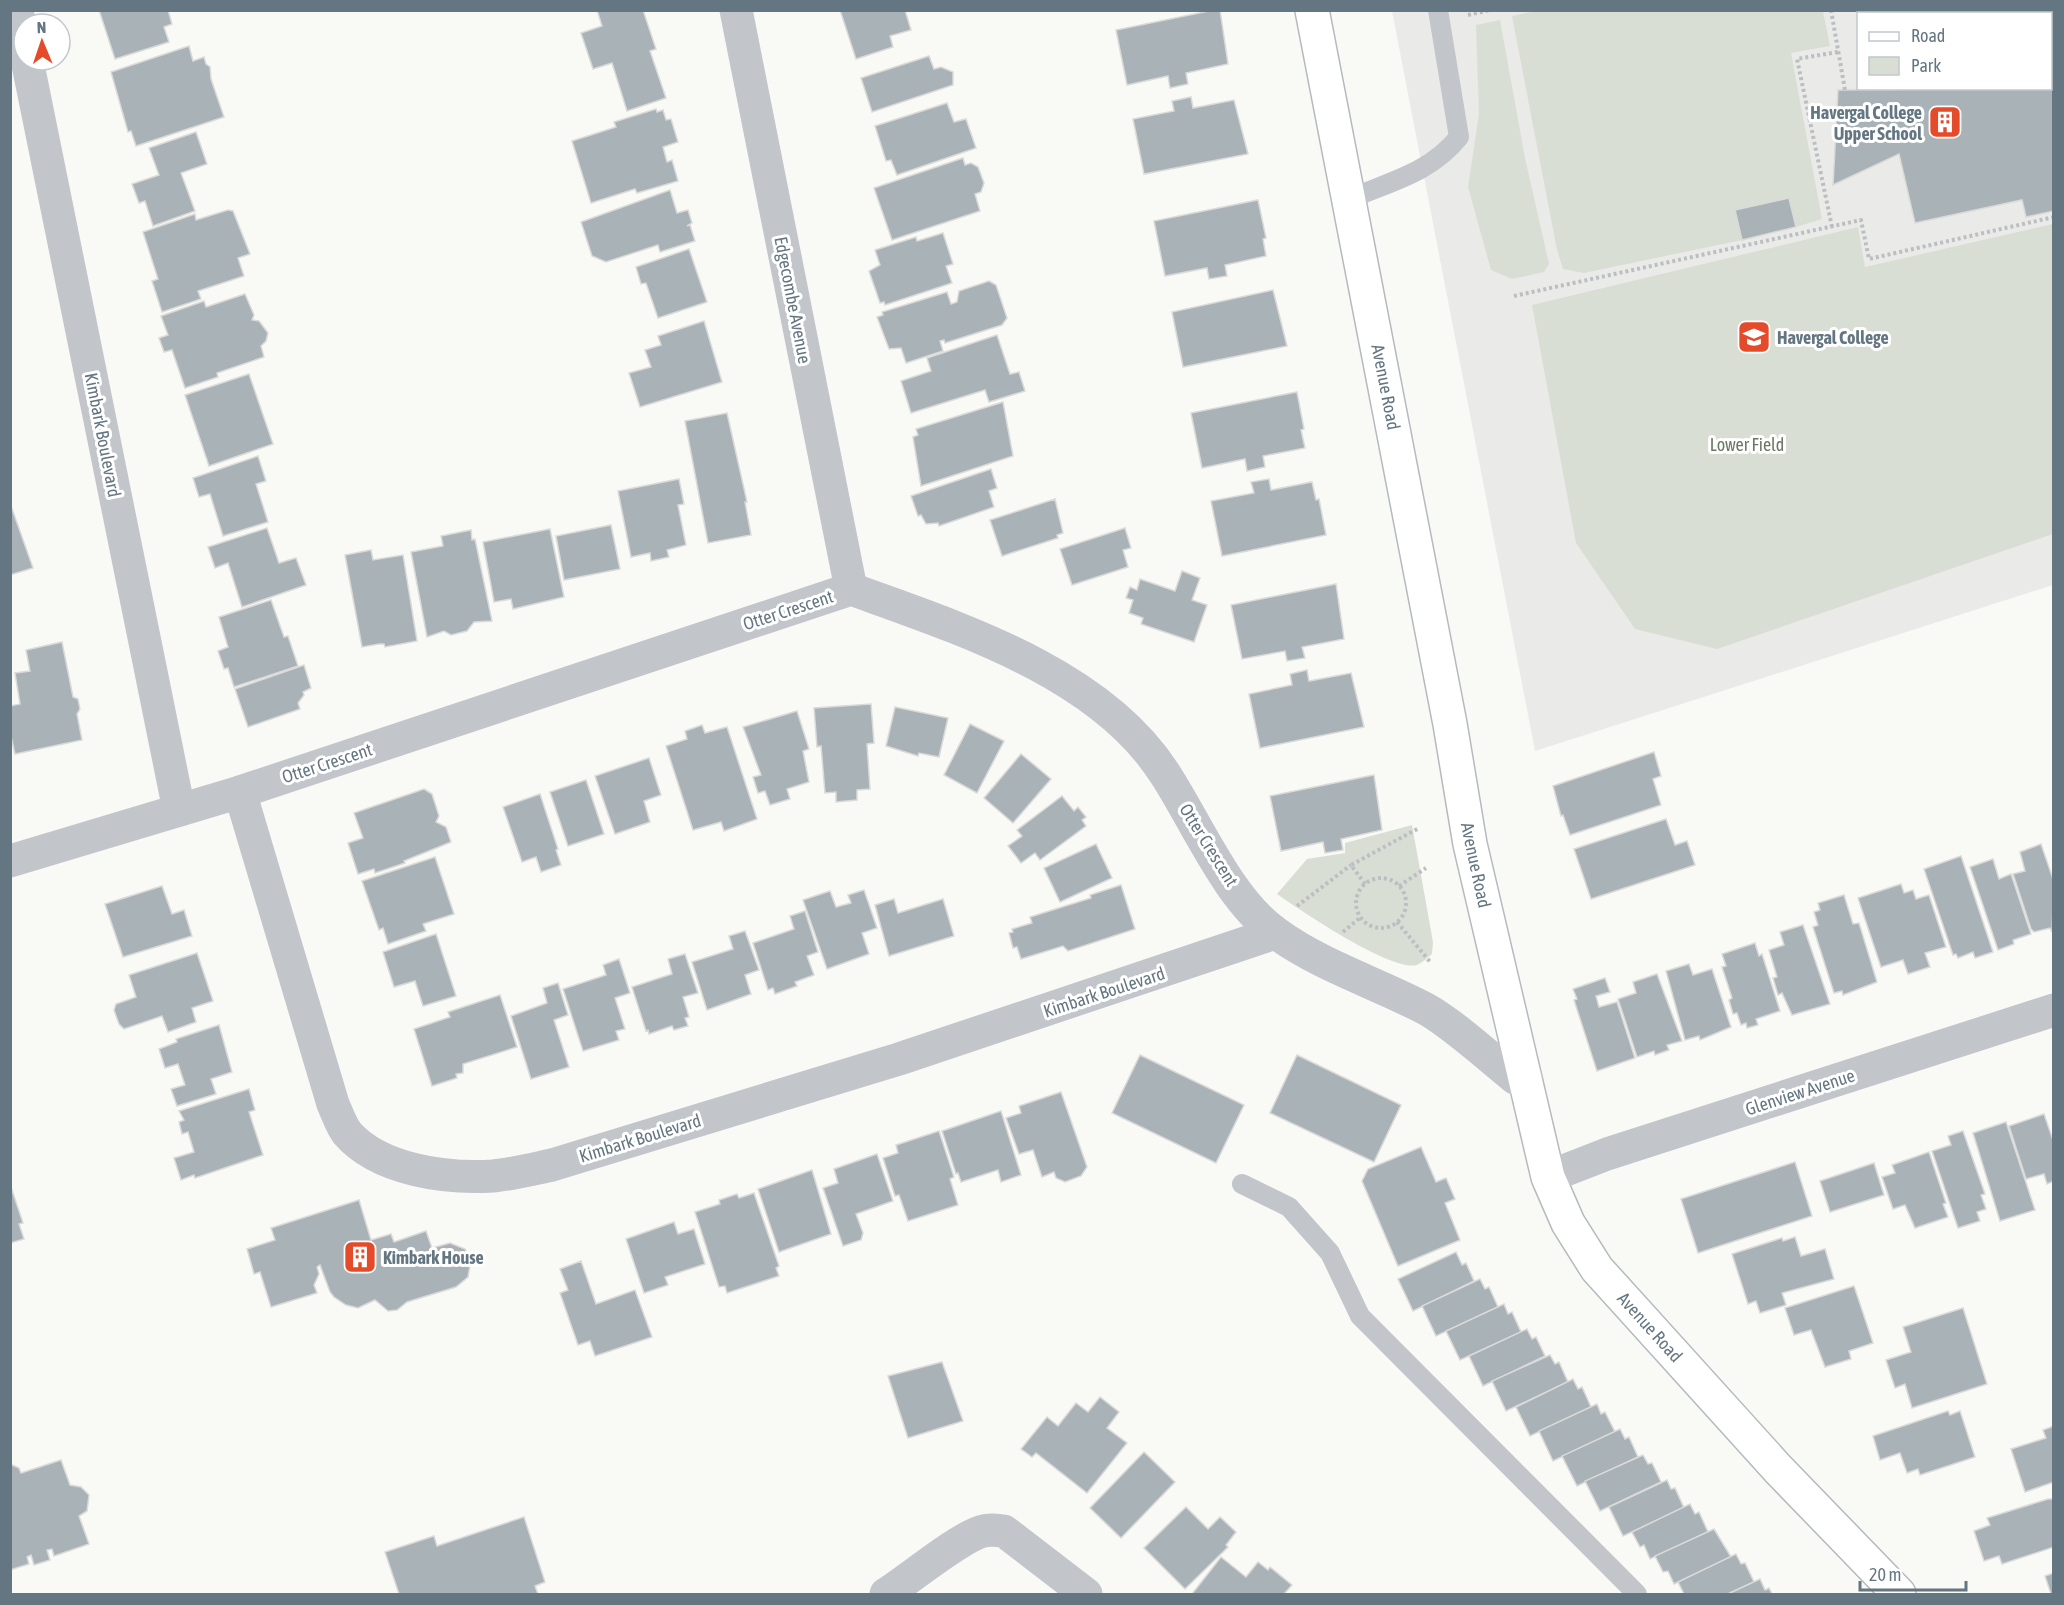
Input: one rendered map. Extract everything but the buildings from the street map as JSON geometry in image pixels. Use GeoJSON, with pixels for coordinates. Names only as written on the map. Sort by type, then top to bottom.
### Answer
{"type":"FeatureCollection","features":[{"type":"Feature","properties":{"kind":"main road","name":"Avenue Road"},"geometry":{"type":"LineString","coordinates":[[1312,10],[1450,724],[1470,844],[1548,1177],[1568,1223],[1597,1269],[1778,1469],[1899,1594]]}},
{"type":"Feature","properties":{"kind":"street","name":"Edgecombe Avenue"},"geometry":{"type":"LineString","coordinates":[[736,10],[851,589]]}},
{"type":"Feature","properties":{"kind":"street","name":"Kimbark Boulevard"},"geometry":{"type":"LineString","coordinates":[[29,72],[179,810]]}},
{"type":"Feature","properties":{"kind":"street","name":"Otter Crescent"},"geometry":{"type":"LineString","coordinates":[[10,861],[240,792],[851,589],[946,623],[1071,682],[1123,721],[1164,772],[1213,857],[1243,900],[1283,922],[1329,964],[1428,1010],[1515,1078],[1526,1078]]}},
{"type":"Feature","properties":{"kind":"street","name":"Kimbark Boulevard"},"geometry":{"type":"LineString","coordinates":[[240,792],[333,1104],[346,1131],[368,1152],[411,1168],[451,1175],[494,1176],[552,1165],[910,1056],[1214,956],[1283,922]]}},
{"type":"Feature","properties":{"kind":"street","name":"Glenview Avenue"},"geometry":{"type":"LineString","coordinates":[[1548,1177],[1607,1154],[2054,1010]]}},
{"type":"Feature","properties":{"kind":"street"},"geometry":{"type":"LineString","coordinates":[[886,1594],[962,1542],[980,1532],[990,1530],[1004,1531],[1086,1594]]}},
{"type":"Feature","properties":{"kind":"lane"},"geometry":{"type":"LineString","coordinates":[[1350,199],[1431,165],[1444,155],[1459,137],[1438,10]]}},
{"type":"Feature","properties":{"kind":"lane"},"geometry":{"type":"LineString","coordinates":[[1242,1184],[1289,1207],[1330,1253],[1360,1316],[1637,1594]]}},
{"type":"Feature","properties":{"kind":"path"},"geometry":{"type":"LineString","coordinates":[[1468,15],[1490,10]]}},
{"type":"Feature","properties":{"kind":"path"},"geometry":{"type":"LineString","coordinates":[[1831,10],[1845,90]]}},
{"type":"Feature","properties":{"kind":"path"},"geometry":{"type":"LineString","coordinates":[[1832,226],[1797,59],[1838,52]]}},
{"type":"Feature","properties":{"kind":"path"},"geometry":{"type":"LineString","coordinates":[[1514,296],[1861,220],[1869,259],[2054,217]]}},
{"type":"Feature","properties":{"kind":"path"},"geometry":{"type":"LineString","coordinates":[[1283,922],[1351,865],[1419,828]]}},
{"type":"Feature","properties":{"kind":"path"},"geometry":{"type":"LineString","coordinates":[[1351,865],[1365,884]]}},
{"type":"Feature","properties":{"kind":"path"},"geometry":{"type":"LineString","coordinates":[[1399,886],[1426,868]]}},
{"type":"Feature","properties":{"kind":"path"},"geometry":{"type":"LineString","coordinates":[[1381,878],[1399,886],[1406,899],[1405,908],[1397,922],[1383,928],[1375,927],[1360,917],[1356,904],[1357,897],[1365,884],[1381,878]]}},
{"type":"Feature","properties":{"kind":"path"},"geometry":{"type":"LineString","coordinates":[[1337,937],[1360,917]]}},
{"type":"Feature","properties":{"kind":"path"},"geometry":{"type":"LineString","coordinates":[[1397,922],[1431,963]]}},
{"type":"Feature","properties":{"kind":"shaded area","name":"Havergal College"},"geometry":{"type":"Polygon","coordinates":[[[1392,11],[2053,11],[2053,585],[1535,751],[1392,11]]]}},
{"type":"Feature","properties":{"kind":"green space"},"geometry":{"type":"Polygon","coordinates":[[[1542,10],[1823,11],[1830,46],[1791,53],[1822,219],[1796,227],[1789,198],[1735,210],[1742,240],[1584,273],[1563,269],[1557,250],[1512,16],[1542,10]]]}},
{"type":"Feature","properties":{"kind":"green space"},"geometry":{"type":"Polygon","coordinates":[[[1500,20],[1525,158],[1549,264],[1544,272],[1512,279],[1491,270],[1468,187],[1479,114],[1476,25],[1500,20]]]}},
{"type":"Feature","properties":{"kind":"green space","name":"Lower Field"},"geometry":{"type":"Polygon","coordinates":[[[2053,224],[2053,534],[1717,649],[1635,629],[1576,543],[1532,305],[1858,227],[1865,267],[2053,224]]]}},
{"type":"Feature","properties":{"kind":"green space"},"geometry":{"type":"Polygon","coordinates":[[[1412,825],[1433,942],[1432,954],[1419,964],[1404,965],[1367,950],[1277,894],[1307,859],[1345,853],[1345,843],[1412,825]]]}},
{"type":"Feature","properties":{"kind":"place","name":"Havergal College Upper School"},"geometry":{"type":"Point","coordinates":[1945,122]}},
{"type":"Feature","properties":{"kind":"place","name":"Havergal College"},"geometry":{"type":"Point","coordinates":[1754,337]}},
{"type":"Feature","properties":{"kind":"place","name":"Kimbark House"},"geometry":{"type":"Point","coordinates":[360,1257]}}]}
